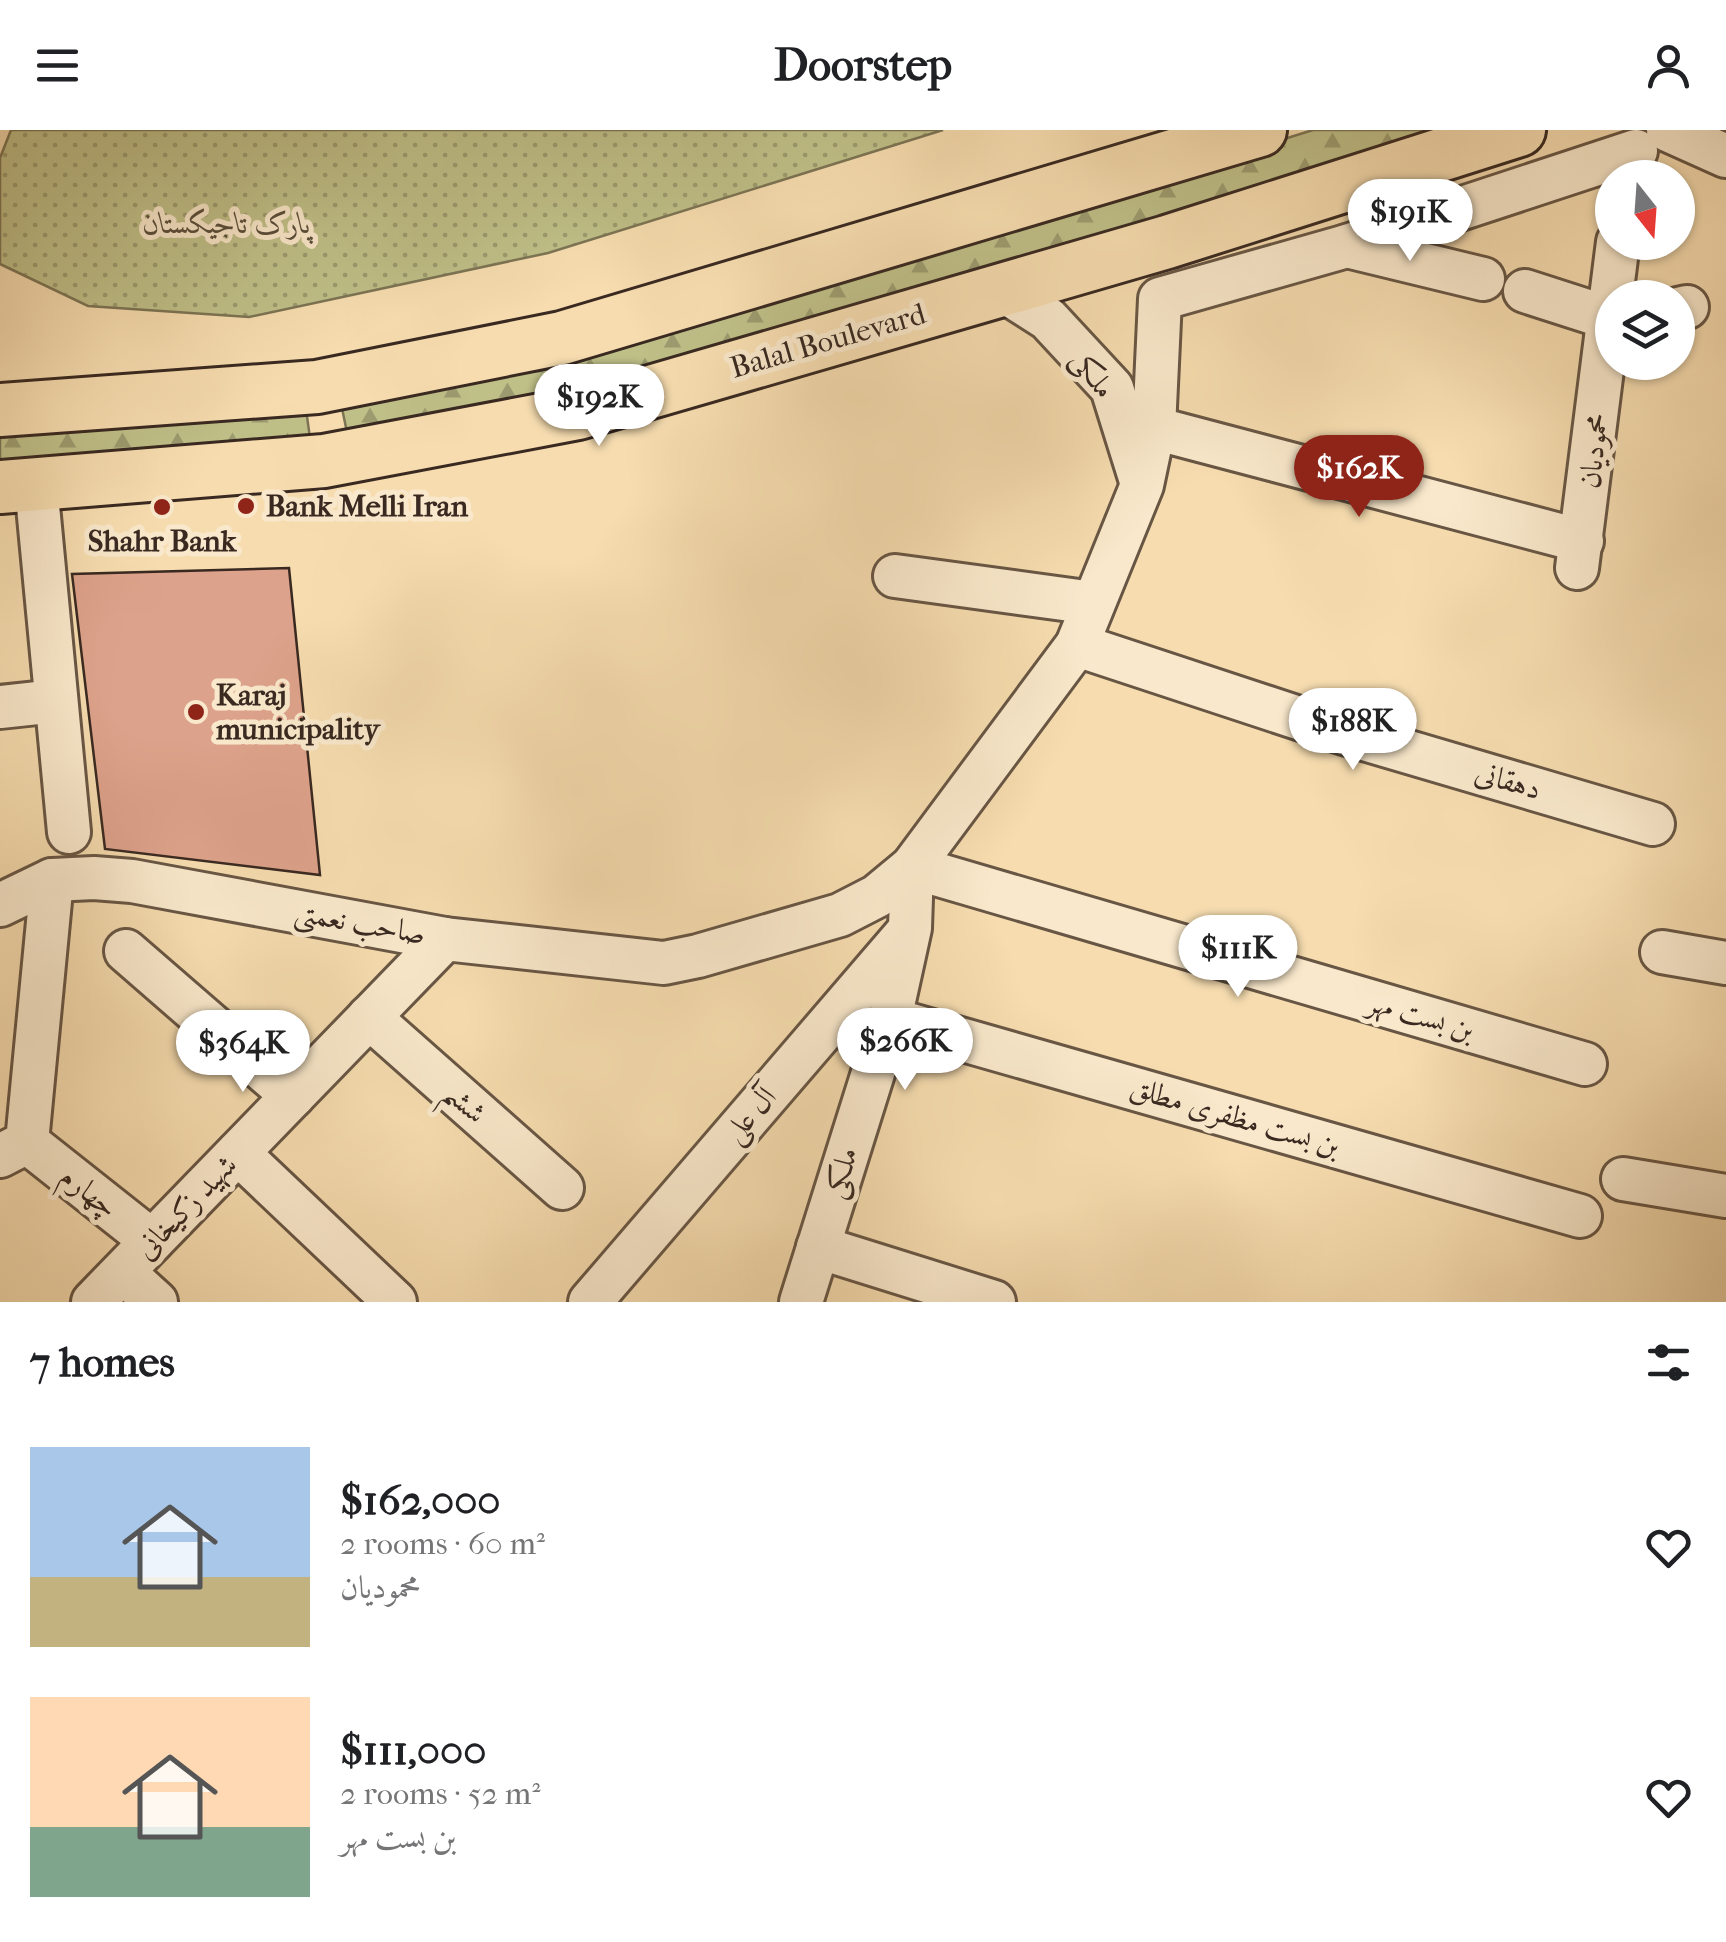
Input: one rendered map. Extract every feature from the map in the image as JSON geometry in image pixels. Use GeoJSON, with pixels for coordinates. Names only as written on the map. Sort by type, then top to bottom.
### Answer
{"type":"FeatureCollection","features":[{"type":"Feature","properties":{"kind":"main road"},"geometry":{"type":"LineString","coordinates":[[0,410],[318,387],[562,338],[1260,130]]}},
{"type":"Feature","properties":{"kind":"main road","name":"Balal Boulevard"},"geometry":{"type":"LineString","coordinates":[[18,486],[324,461],[578,412],[1187,236],[1519,130]]}},
{"type":"Feature","properties":{"kind":"main road"},"geometry":{"type":"LineString","coordinates":[[1160,160],[1150,170],[1146,186],[1149,200],[1162,224],[1187,236]]}},
{"type":"Feature","properties":{"kind":"street"},"geometry":{"type":"LineString","coordinates":[[1347,246],[1644,147],[1726,156]]}},
{"type":"Feature","properties":{"kind":"street"},"geometry":{"type":"LineString","coordinates":[[1347,246],[1482,280]]}},
{"type":"Feature","properties":{"kind":"street","name":"ملکی"},"geometry":{"type":"LineString","coordinates":[[801,1302],[890,1019],[921,856],[1077,645],[1142,485],[1154,428],[1160,298],[1347,246]]}},
{"type":"Feature","properties":{"kind":"street","name":"ملکی"},"geometry":{"type":"LineString","coordinates":[[1004,290],[1048,320],[1112,388],[1142,485]]}},
{"type":"Feature","properties":{"kind":"street"},"geometry":{"type":"LineString","coordinates":[[1525,291],[1595,314]]}},
{"type":"Feature","properties":{"kind":"street","name":"محمودیان"},"geometry":{"type":"LineString","coordinates":[[1154,428],[1580,555],[1603,380]]}},
{"type":"Feature","properties":{"kind":"street"},"geometry":{"type":"LineString","coordinates":[[18,486],[56,701],[69,832]]}},
{"type":"Feature","properties":{"kind":"street"},"geometry":{"type":"LineString","coordinates":[[895,576],[1094,603]]}},
{"type":"Feature","properties":{"kind":"street","name":"دهقانی"},"geometry":{"type":"LineString","coordinates":[[1077,645],[1344,732],[1653,824]]}},
{"type":"Feature","properties":{"kind":"street"},"geometry":{"type":"LineString","coordinates":[[0,707],[56,701]]}},
{"type":"Feature","properties":{"kind":"street","name":"صاحب نعمتی"},"geometry":{"type":"LineString","coordinates":[[52,880],[132,881],[446,939],[664,963],[840,915],[877,896],[921,856]]}},
{"type":"Feature","properties":{"kind":"street","name":"بن بست مهر"},"geometry":{"type":"LineString","coordinates":[[921,856],[1585,1064]]}},
{"type":"Feature","properties":{"kind":"street"},"geometry":{"type":"LineString","coordinates":[[0,905],[52,880]]}},
{"type":"Feature","properties":{"kind":"street"},"geometry":{"type":"LineString","coordinates":[[14,1149],[52,880]]}},
{"type":"Feature","properties":{"kind":"street","name":"آل علی"},"geometry":{"type":"LineString","coordinates":[[590,1302],[910,928]]}},
{"type":"Feature","properties":{"kind":"street","name":"شهید زکیخانی"},"geometry":{"type":"LineString","coordinates":[[108,1287],[446,939]]}},
{"type":"Feature","properties":{"kind":"street"},"geometry":{"type":"LineString","coordinates":[[126,951],[293,1096]]}},
{"type":"Feature","properties":{"kind":"street"},"geometry":{"type":"LineString","coordinates":[[1662,952],[1726,963]]}},
{"type":"Feature","properties":{"kind":"street","name":"ششم"},"geometry":{"type":"LineString","coordinates":[[369,1018],[562,1188]]}},
{"type":"Feature","properties":{"kind":"street","name":"بن بست مظفری مطلق"},"geometry":{"type":"LineString","coordinates":[[890,1019],[1580,1216]]}},
{"type":"Feature","properties":{"kind":"street","name":"چهارم"},"geometry":{"type":"LineString","coordinates":[[14,1149],[152,1241]]}},
{"type":"Feature","properties":{"kind":"street"},"geometry":{"type":"LineString","coordinates":[[238,1153],[395,1302]]}},
{"type":"Feature","properties":{"kind":"street"},"geometry":{"type":"LineString","coordinates":[[1623,1179],[1726,1196]]}},
{"type":"Feature","properties":{"kind":"street"},"geometry":{"type":"LineString","coordinates":[[818,1247],[994,1302]]}},
{"type":"Feature","properties":{"kind":"street"},"geometry":{"type":"LineString","coordinates":[[108,1287],[156,1302]]}},
{"type":"Feature","properties":{"kind":"green space","name":"پارک تاجیکستان"},"geometry":{"type":"Polygon","coordinates":[[[11,130],[943,130],[548,253],[249,317],[88,306],[0,264],[0,158],[11,130]]]}},
{"type":"Feature","properties":{"kind":"green space"},"geometry":{"type":"Polygon","coordinates":[[[1313,130],[1452,130],[570,397],[348,437],[339,394],[1017,222],[1313,130]]]}},
{"type":"Feature","properties":{"kind":"green space"},"geometry":{"type":"Polygon","coordinates":[[[305,402],[311,445],[0,469],[0,429],[305,402]]]}},
{"type":"Feature","properties":{"kind":"building","name":"Karaj municipality"},"geometry":{"type":"Polygon","coordinates":[[[289,568],[320,875],[105,849],[72,574],[289,568]]]}},
{"type":"Feature","properties":{"kind":"place","name":"Bank Melli Iran"},"geometry":{"type":"Point","coordinates":[246,506]}},
{"type":"Feature","properties":{"kind":"place","name":"Shahr Bank"},"geometry":{"type":"Point","coordinates":[162,507]}},
{"type":"Feature","properties":{"kind":"place","name":"Karaj municipality"},"geometry":{"type":"Point","coordinates":[196,712]}}]}
